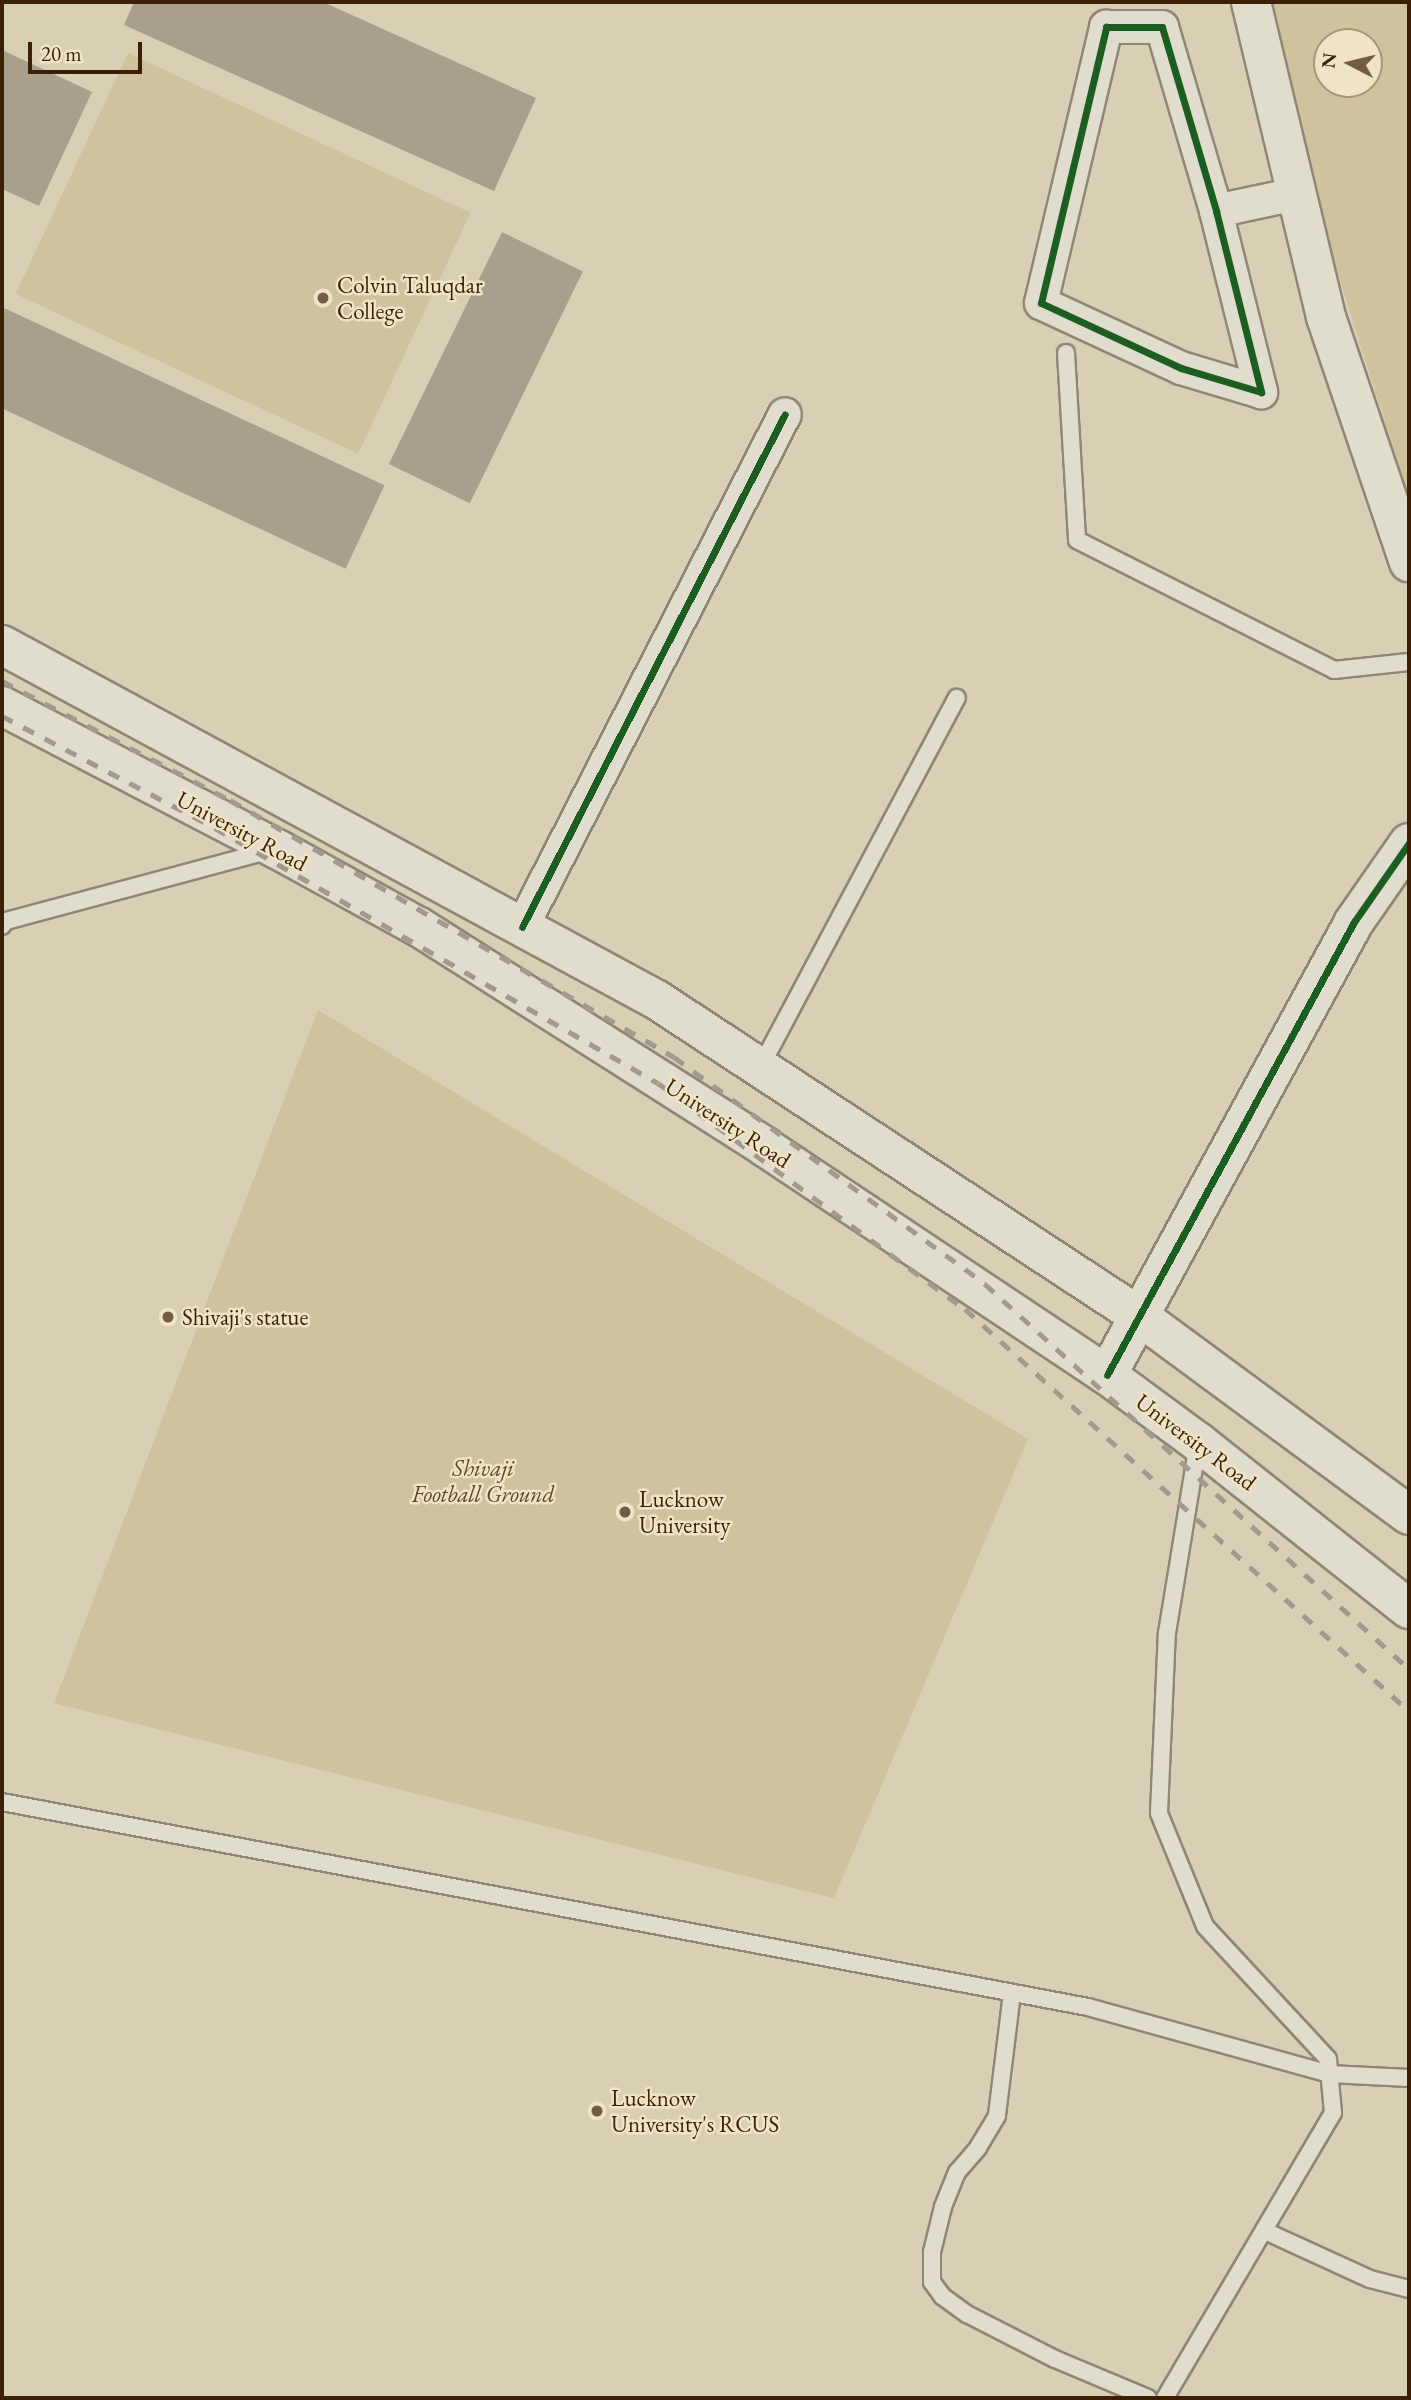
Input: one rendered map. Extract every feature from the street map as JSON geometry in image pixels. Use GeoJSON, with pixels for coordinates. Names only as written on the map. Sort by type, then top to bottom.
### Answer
{"type":"FeatureCollection","features":[{"type":"Feature","properties":{"kind":"main road"},"geometry":{"type":"LineString","coordinates":[[1251,2],[1294,194],[1326,317],[1409,562]]}},
{"type":"Feature","properties":{"kind":"main road"},"geometry":{"type":"LineString","coordinates":[[2,645],[657,1000],[1139,1316],[1409,1515]]}},
{"type":"Feature","properties":{"kind":"main road","name":"University Road"},"geometry":{"type":"LineString","coordinates":[[2,706],[294,858],[419,927],[765,1146],[1107,1375],[1198,1442],[1409,1609]]}},
{"type":"Feature","properties":{"kind":"main road"},"geometry":{"type":"LineString","coordinates":[[294,858],[334,824]]}},
{"type":"Feature","properties":{"kind":"main road"},"geometry":{"type":"LineString","coordinates":[[1107,1375],[1354,922],[1409,843]]}},
{"type":"Feature","properties":{"kind":"street"},"geometry":{"type":"LineString","coordinates":[[1106,27],[1162,27],[1216,211],[1261,392],[1181,368],[1041,303],[1106,27]]}},
{"type":"Feature","properties":{"kind":"street"},"geometry":{"type":"LineString","coordinates":[[1216,211],[1294,194]]}},
{"type":"Feature","properties":{"kind":"street"},"geometry":{"type":"LineString","coordinates":[[522,927],[785,414]]}},
{"type":"Feature","properties":{"kind":"lane"},"geometry":{"type":"LineString","coordinates":[[1066,353],[1077,540],[1334,670],[1409,662]]}},
{"type":"Feature","properties":{"kind":"lane"},"geometry":{"type":"LineString","coordinates":[[761,1066],[957,698]]}},
{"type":"Feature","properties":{"kind":"lane"},"geometry":{"type":"LineString","coordinates":[[2,926],[6,921],[294,858]]}},
{"type":"Feature","properties":{"kind":"lane"},"geometry":{"type":"LineString","coordinates":[[1165,2398],[1334,2113],[1328,2059],[1205,1926],[1159,1813],[1167,1633],[1198,1442]]}},
{"type":"Feature","properties":{"kind":"lane"},"geometry":{"type":"LineString","coordinates":[[2,1802],[1088,2007],[1329,2074],[1409,2078]]}},
{"type":"Feature","properties":{"kind":"lane"},"geometry":{"type":"LineString","coordinates":[[1012,1993],[997,2116],[978,2148],[957,2172],[943,2207],[932,2252],[932,2282],[942,2296],[967,2314],[1055,2358],[1148,2398]]}},
{"type":"Feature","properties":{"kind":"lane"},"geometry":{"type":"LineString","coordinates":[[1265,2231],[1370,2279],[1409,2289]]}},
{"type":"Feature","properties":{"kind":"green space"},"geometry":{"type":"Polygon","coordinates":[[[1265,2],[1409,2],[1409,498],[1295,139],[1265,2]]]}},
{"type":"Feature","properties":{"kind":"green space"},"geometry":{"type":"Polygon","coordinates":[[[128,53],[471,213],[358,454],[16,294],[128,53]]]}},
{"type":"Feature","properties":{"kind":"green space","name":"Shivaji Football Ground"},"geometry":{"type":"Polygon","coordinates":[[[318,1010],[1028,1439],[834,1898],[54,1703],[318,1010]]]}},
{"type":"Feature","properties":{"kind":"building"},"geometry":{"type":"Polygon","coordinates":[[[134,2],[323,2],[536,98],[494,191],[124,25],[134,2]]]}},
{"type":"Feature","properties":{"kind":"building"},"geometry":{"type":"Polygon","coordinates":[[[2,50],[92,92],[39,206],[2,189],[2,50]]]}},
{"type":"Feature","properties":{"kind":"building"},"geometry":{"type":"Polygon","coordinates":[[[502,232],[583,271],[470,503],[389,464],[502,232]]]}},
{"type":"Feature","properties":{"kind":"building"},"geometry":{"type":"Polygon","coordinates":[[[2,307],[384,485],[346,569],[2,409],[2,307]]]}},
{"type":"Feature","properties":{"kind":"railway"},"geometry":{"type":"LineString","coordinates":[[2,681],[230,800],[674,1057],[985,1284],[1409,1669]]}},
{"type":"Feature","properties":{"kind":"railway"},"geometry":{"type":"LineString","coordinates":[[2,716],[215,828],[658,1083],[965,1309],[1409,1711]]}},
{"type":"Feature","properties":{"kind":"cycle path"},"geometry":{"type":"LineString","coordinates":[[1106,27],[1162,27],[1216,211],[1261,392],[1181,368],[1041,303],[1106,27]]}},
{"type":"Feature","properties":{"kind":"cycle path"},"geometry":{"type":"LineString","coordinates":[[522,927],[785,414]]}},
{"type":"Feature","properties":{"kind":"cycle path"},"geometry":{"type":"LineString","coordinates":[[1107,1375],[1354,922],[1409,843]]}},
{"type":"Feature","properties":{"kind":"place","name":"Colvin Taluqdar College"},"geometry":{"type":"Point","coordinates":[323,298]}},
{"type":"Feature","properties":{"kind":"place","name":"Shivaji's statue"},"geometry":{"type":"Point","coordinates":[168,1317]}},
{"type":"Feature","properties":{"kind":"place","name":"Lucknow University"},"geometry":{"type":"Point","coordinates":[625,1512]}},
{"type":"Feature","properties":{"kind":"place","name":"Lucknow University's RCUS"},"geometry":{"type":"Point","coordinates":[597,2111]}}]}
